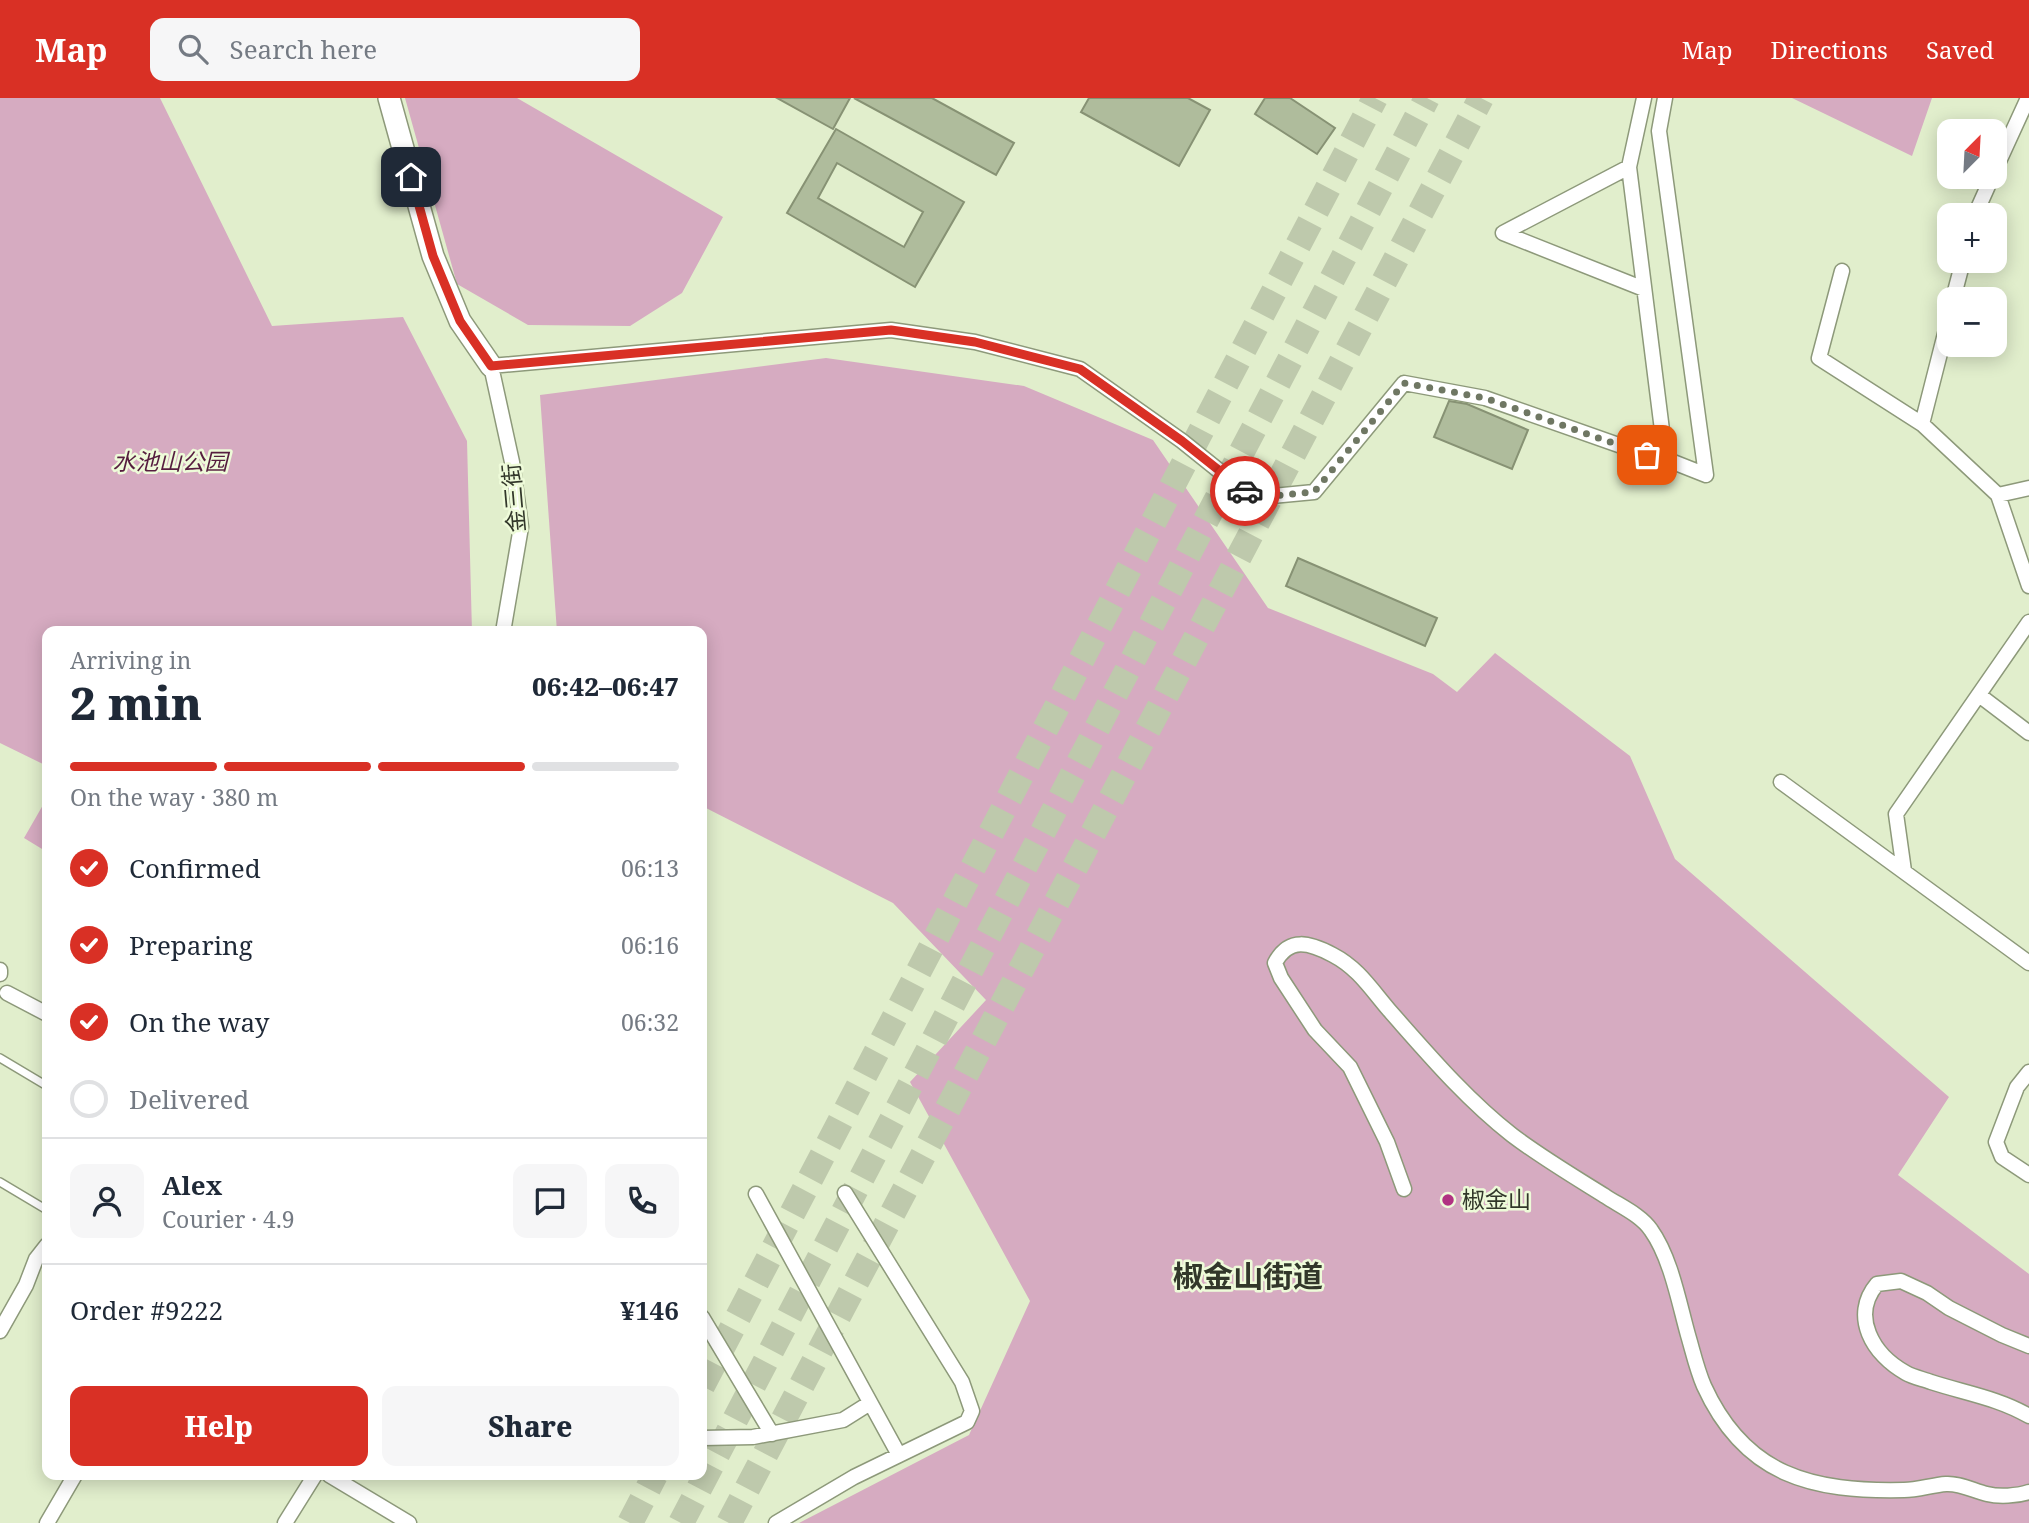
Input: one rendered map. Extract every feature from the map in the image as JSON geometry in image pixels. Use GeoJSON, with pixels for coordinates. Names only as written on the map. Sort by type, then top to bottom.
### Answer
{"type":"FeatureCollection","features":[{"type":"Feature","properties":{"kind":"street"},"geometry":{"type":"LineString","coordinates":[[389,98],[433,256],[460,321],[491,366],[891,330],[975,342],[1080,369],[1182,441],[1253,498],[1314,492],[1404,383],[1485,398],[1706,475],[1659,131],[1665,98]]}},
{"type":"Feature","properties":{"kind":"street"},"geometry":{"type":"LineString","coordinates":[[1644,98],[1629,167],[1663,438],[1663,458]]}},
{"type":"Feature","properties":{"kind":"street"},"geometry":{"type":"LineString","coordinates":[[2007,144],[2028,98]]}},
{"type":"Feature","properties":{"kind":"street"},"geometry":{"type":"LineString","coordinates":[[1629,167],[1503,233],[1644,289]]}},
{"type":"Feature","properties":{"kind":"street"},"geometry":{"type":"LineString","coordinates":[[1842,271],[1819,358],[1922,424],[1998,495],[2029,586]]}},
{"type":"Feature","properties":{"kind":"street"},"geometry":{"type":"LineString","coordinates":[[1922,424],[1939,357]]}},
{"type":"Feature","properties":{"kind":"street","name":"金三街"},"geometry":{"type":"LineString","coordinates":[[491,366],[512,462],[521,527],[504,626]]}},
{"type":"Feature","properties":{"kind":"street"},"geometry":{"type":"LineString","coordinates":[[1998,495],[2029,488]]}},
{"type":"Feature","properties":{"kind":"street"},"geometry":{"type":"LineString","coordinates":[[1904,871],[1896,814],[2029,622]]}},
{"type":"Feature","properties":{"kind":"street"},"geometry":{"type":"LineString","coordinates":[[1979,695],[2029,733]]}},
{"type":"Feature","properties":{"kind":"street"},"geometry":{"type":"LineString","coordinates":[[1781,782],[2029,963]]}},
{"type":"Feature","properties":{"kind":"street"},"geometry":{"type":"LineString","coordinates":[[1404,1189],[1387,1142],[1350,1067],[1315,1030],[1281,978],[1275,963],[1280,954],[1293,944],[1309,944],[1335,956],[1362,975],[1387,1008],[1480,1108],[1535,1151],[1631,1213],[1651,1229],[1663,1252],[1703,1383],[1718,1414],[1755,1456],[1781,1473],[1840,1488],[1907,1490],[1948,1484],[1989,1495],[2029,1492]]}},
{"type":"Feature","properties":{"kind":"street"},"geometry":{"type":"LineString","coordinates":[[7,993],[42,1011]]}},
{"type":"Feature","properties":{"kind":"street"},"geometry":{"type":"LineString","coordinates":[[2029,1072],[2017,1087],[1996,1142],[2002,1157],[2029,1175]]}},
{"type":"Feature","properties":{"kind":"street"},"geometry":{"type":"LineString","coordinates":[[776,1523],[854,1477],[967,1422],[972,1411],[962,1382],[845,1193]]}},
{"type":"Feature","properties":{"kind":"street"},"geometry":{"type":"LineString","coordinates":[[756,1194],[899,1455]]}},
{"type":"Feature","properties":{"kind":"street"},"geometry":{"type":"LineString","coordinates":[[0,1331],[42,1251]]}},
{"type":"Feature","properties":{"kind":"street"},"geometry":{"type":"LineString","coordinates":[[2029,1346],[2002,1335],[1901,1281],[1877,1284],[1867,1295],[1863,1311],[1865,1328],[1885,1359],[1907,1374],[1991,1399],[2029,1416]]}},
{"type":"Feature","properties":{"kind":"street"},"geometry":{"type":"LineString","coordinates":[[707,1325],[772,1434]]}},
{"type":"Feature","properties":{"kind":"street"},"geometry":{"type":"LineString","coordinates":[[707,1438],[753,1437],[844,1420],[870,1402]]}},
{"type":"Feature","properties":{"kind":"street"},"geometry":{"type":"LineString","coordinates":[[47,1523],[72,1480]]}},
{"type":"Feature","properties":{"kind":"street"},"geometry":{"type":"LineString","coordinates":[[285,1523],[312,1480]]}},
{"type":"Feature","properties":{"kind":"street"},"geometry":{"type":"LineString","coordinates":[[337,1480],[409,1523]]}},
{"type":"Feature","properties":{"kind":"lane"},"geometry":{"type":"LineString","coordinates":[[0,1058],[42,1083]]}},
{"type":"Feature","properties":{"kind":"lane"},"geometry":{"type":"LineString","coordinates":[[0,1182],[42,1207]]}},
{"type":"Feature","properties":{"kind":"green space","name":"水池山公园"},"geometry":{"type":"Polygon","coordinates":[[[0,98],[160,98],[272,326],[403,317],[467,441],[472,626],[42,626],[42,764],[0,743],[0,98]]]}},
{"type":"Feature","properties":{"kind":"green space"},"geometry":{"type":"Polygon","coordinates":[[[405,98],[517,98],[723,217],[682,293],[630,326],[528,325],[457,284],[405,98]]]}},
{"type":"Feature","properties":{"kind":"green space"},"geometry":{"type":"Polygon","coordinates":[[[1792,98],[1932,98],[1912,156],[1792,98]]]}},
{"type":"Feature","properties":{"kind":"green space"},"geometry":{"type":"Polygon","coordinates":[[[826,358],[1024,386],[1153,440],[1268,608],[1433,674],[1457,692],[1495,653],[1630,756],[1675,859],[1949,1097],[1898,1175],[2029,1274],[2029,1523],[799,1523],[969,1435],[1030,1301],[910,1082],[986,1000],[893,903],[707,809],[707,626],[557,626],[540,395],[826,358]]]}},
{"type":"Feature","properties":{"kind":"green space"},"geometry":{"type":"Polygon","coordinates":[[[42,807],[42,849],[24,838],[42,807]]]}},
{"type":"Feature","properties":{"kind":"building"},"geometry":{"type":"Polygon","coordinates":[[[777,98],[850,98],[833,129],[777,98]]]}},
{"type":"Feature","properties":{"kind":"building"},"geometry":{"type":"Polygon","coordinates":[[[854,98],[932,98],[1014,143],[996,175],[854,98]]]}},
{"type":"Feature","properties":{"kind":"building"},"geometry":{"type":"Polygon","coordinates":[[[1089,98],[1188,98],[1210,110],[1179,166],[1081,112],[1089,98]]]}},
{"type":"Feature","properties":{"kind":"building"},"geometry":{"type":"Polygon","coordinates":[[[1265,98],[1290,98],[1335,128],[1317,154],[1255,114],[1265,98]]]}},
{"type":"Feature","properties":{"kind":"building"},"geometry":{"type":"Polygon","coordinates":[[[836,129],[964,202],[915,287],[787,213],[836,129]],[[837,163],[818,198],[904,247],[923,212],[837,163]]]}},
{"type":"Feature","properties":{"kind":"building"},"geometry":{"type":"Polygon","coordinates":[[[1449,401],[1467,404],[1528,430],[1512,469],[1434,437],[1449,401]]]}},
{"type":"Feature","properties":{"kind":"building"},"geometry":{"type":"Polygon","coordinates":[[[1298,558],[1437,618],[1425,646],[1286,586],[1298,558]]]}},
{"type":"Feature","properties":{"kind":"tunnel"},"geometry":{"type":"LineString","coordinates":[[707,1376],[1375,98]]}},
{"type":"Feature","properties":{"kind":"tunnel"},"geometry":{"type":"LineString","coordinates":[[707,1473],[1427,98]]}},
{"type":"Feature","properties":{"kind":"tunnel"},"geometry":{"type":"LineString","coordinates":[[729,1523],[1481,98]]}},
{"type":"Feature","properties":{"kind":"tunnel"},"geometry":{"type":"LineString","coordinates":[[630,1523],[652,1480]]}},
{"type":"Feature","properties":{"kind":"tunnel"},"geometry":{"type":"LineString","coordinates":[[681,1523],[704,1480]]}},
{"type":"Feature","properties":{"kind":"way so far"},"geometry":{"type":"LineString","coordinates":[[1245,491],[1253,498],[1314,492],[1404,383],[1485,398],[1647,455]]}},
{"type":"Feature","properties":{"kind":"place","name":"椒金山"},"geometry":{"type":"Point","coordinates":[1448,1200]}},
{"type":"Feature","properties":{"kind":"district","name":"椒金山街道"},"geometry":{"type":"Point","coordinates":[1248,1277]}},
{"type":"Feature","properties":{"kind":"route"},"geometry":{"type":"LineString","coordinates":[[411,177],[433,256],[460,321],[491,366],[891,330],[975,342],[1080,369],[1182,441],[1245,491]]}}]}
